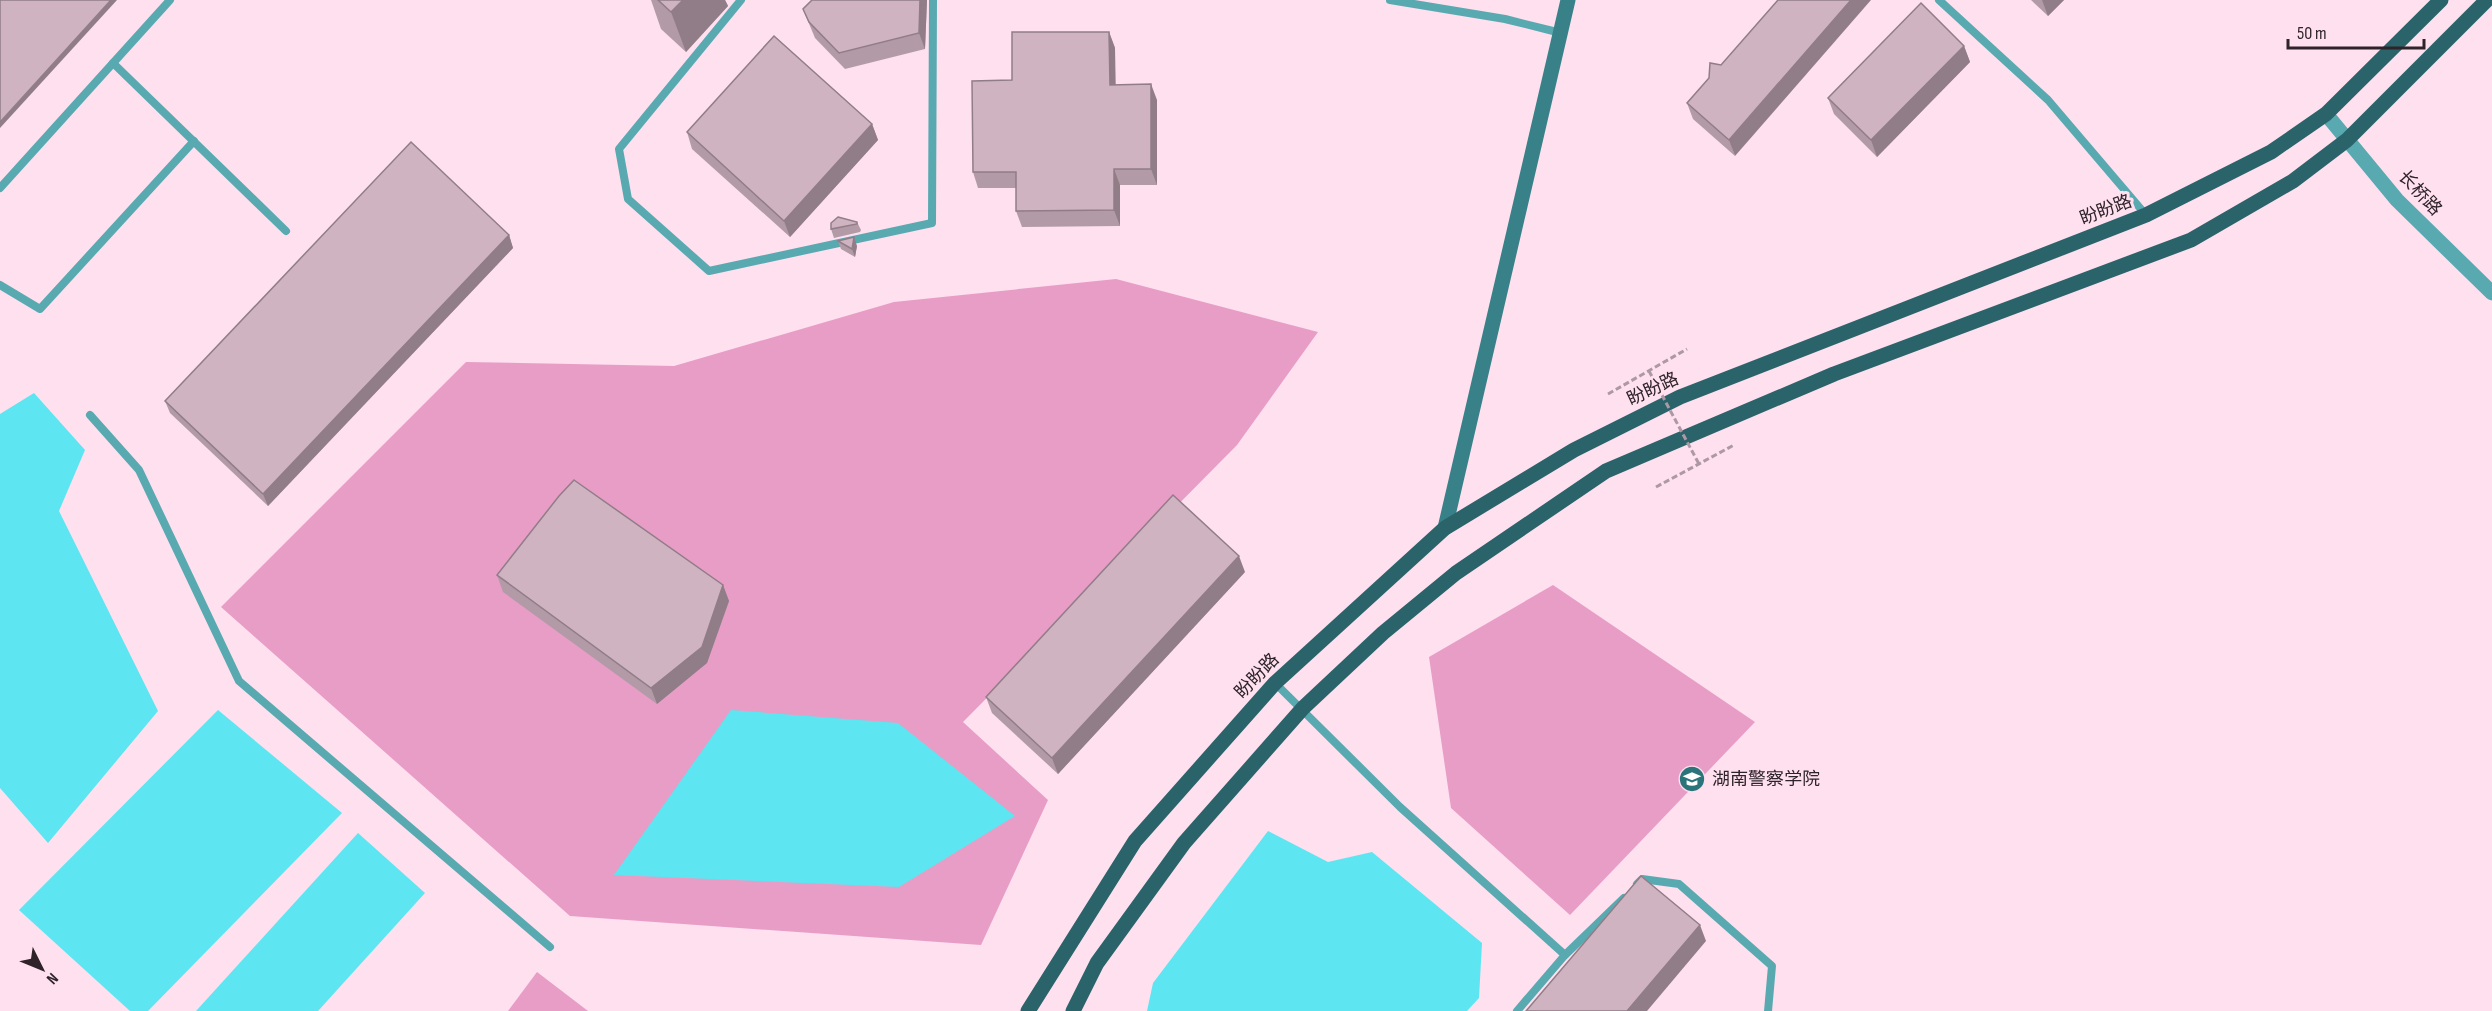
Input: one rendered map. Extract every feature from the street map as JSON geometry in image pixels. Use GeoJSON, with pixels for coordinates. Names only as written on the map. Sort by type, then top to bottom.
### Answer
{"type":"FeatureCollection","features":[{"type":"Feature","properties":{"kind":"main road"},"geometry":{"type":"LineString","coordinates":[[1445,528],[1568,0]]}},
{"type":"Feature","properties":{"kind":"main road","name":"盼盼路"},"geometry":{"type":"LineString","coordinates":[[1028,1011],[1135,841],[1275,683],[1445,528],[1574,450],[1680,397],[2146,215],[2271,152],[2326,114],[2441,0]]}},
{"type":"Feature","properties":{"kind":"main road"},"geometry":{"type":"LineString","coordinates":[[1073,1011],[1097,963],[1184,843],[1303,708],[1383,633],[1456,573],[1606,471],[1834,374],[2191,240],[2293,181],[2348,140],[2487,0]]}},
{"type":"Feature","properties":{"kind":"street","name":"长桥路"},"geometry":{"type":"LineString","coordinates":[[2326,114],[2397,200],[2492,293]]}},
{"type":"Feature","properties":{"kind":"lane"},"geometry":{"type":"LineString","coordinates":[[0,188],[170,0]]}},
{"type":"Feature","properties":{"kind":"lane"},"geometry":{"type":"LineString","coordinates":[[741,0],[619,149],[628,199],[709,272],[932,224],[933,0]]}},
{"type":"Feature","properties":{"kind":"lane"},"geometry":{"type":"LineString","coordinates":[[1390,0],[1505,19],[1561,33]]}},
{"type":"Feature","properties":{"kind":"lane"},"geometry":{"type":"LineString","coordinates":[[1939,0],[2048,100],[2146,215]]}},
{"type":"Feature","properties":{"kind":"lane"},"geometry":{"type":"LineString","coordinates":[[113,63],[286,231]]}},
{"type":"Feature","properties":{"kind":"lane"},"geometry":{"type":"LineString","coordinates":[[0,285],[40,309],[194,141]]}},
{"type":"Feature","properties":{"kind":"lane"},"geometry":{"type":"LineString","coordinates":[[90,415],[139,470],[239,681],[550,947]]}},
{"type":"Feature","properties":{"kind":"lane"},"geometry":{"type":"LineString","coordinates":[[1275,683],[1303,708],[1400,807],[1565,955]]}},
{"type":"Feature","properties":{"kind":"lane"},"geometry":{"type":"LineString","coordinates":[[1517,1011],[1565,955],[1642,879],[1679,884],[1772,966],[1768,1011]]}},
{"type":"Feature","properties":{"kind":"path"},"geometry":{"type":"LineString","coordinates":[[1608,394],[1687,349]]}},
{"type":"Feature","properties":{"kind":"path"},"geometry":{"type":"LineString","coordinates":[[1649,371],[1699,464]]}},
{"type":"Feature","properties":{"kind":"path"},"geometry":{"type":"LineString","coordinates":[[1656,487],[1734,445]]}},
{"type":"Feature","properties":{"kind":"shaded area"},"geometry":{"type":"Polygon","coordinates":[[[1116,279],[1318,332],[1237,445],[963,722],[1048,800],[981,945],[570,916],[221,607],[466,362],[674,366],[894,302],[1116,279]]]}},
{"type":"Feature","properties":{"kind":"shaded area"},"geometry":{"type":"Polygon","coordinates":[[[1553,585],[1755,722],[1570,915],[1451,808],[1429,657],[1553,585]]]}},
{"type":"Feature","properties":{"kind":"shaded area"},"geometry":{"type":"Polygon","coordinates":[[[537,972],[588,1011],[508,1011],[537,972]]]}},
{"type":"Feature","properties":{"kind":"water"},"geometry":{"type":"Polygon","coordinates":[[[34,393],[85,450],[59,511],[158,711],[48,843],[0,788],[0,414],[34,393]]]}},
{"type":"Feature","properties":{"kind":"water"},"geometry":{"type":"Polygon","coordinates":[[[218,710],[342,813],[148,1011],[130,1011],[19,910],[218,710]]]}},
{"type":"Feature","properties":{"kind":"water"},"geometry":{"type":"Polygon","coordinates":[[[731,710],[898,723],[1015,816],[899,887],[614,875],[731,710]]]}},
{"type":"Feature","properties":{"kind":"water"},"geometry":{"type":"Polygon","coordinates":[[[1268,831],[1328,862],[1372,852],[1482,943],[1479,998],[1467,1011],[1147,1011],[1153,983],[1268,831]]]}},
{"type":"Feature","properties":{"kind":"water"},"geometry":{"type":"Polygon","coordinates":[[[358,833],[425,893],[318,1011],[196,1011],[358,833]]]}},
{"type":"Feature","properties":{"kind":"building"},"geometry":{"type":"Polygon","coordinates":[[[0,0],[111,0],[0,122],[0,0]]]}},
{"type":"Feature","properties":{"kind":"building"},"geometry":{"type":"Polygon","coordinates":[[[658,0],[683,0],[671,12],[658,0]]]}},
{"type":"Feature","properties":{"kind":"building"},"geometry":{"type":"Polygon","coordinates":[[[812,0],[920,0],[919,33],[839,53],[809,22],[803,9],[812,0]]]}},
{"type":"Feature","properties":{"kind":"building"},"geometry":{"type":"Polygon","coordinates":[[[1778,0],[1851,0],[1729,140],[1687,103],[1709,78],[1710,63],[1721,65],[1778,0]]]}},
{"type":"Feature","properties":{"kind":"building"},"geometry":{"type":"Polygon","coordinates":[[[1921,3],[1964,46],[1871,140],[1828,98],[1921,3]]]}},
{"type":"Feature","properties":{"kind":"building"},"geometry":{"type":"Polygon","coordinates":[[[1012,32],[1109,32],[1110,85],[1151,84],[1151,169],[1114,169],[1114,210],[1016,211],[1016,172],[973,172],[972,81],[1012,80],[1012,32]]]}},
{"type":"Feature","properties":{"kind":"building"},"geometry":{"type":"Polygon","coordinates":[[[774,36],[872,124],[784,221],[687,132],[774,36]]]}},
{"type":"Feature","properties":{"kind":"building"},"geometry":{"type":"Polygon","coordinates":[[[411,142],[509,235],[263,494],[165,401],[411,142]]]}},
{"type":"Feature","properties":{"kind":"building"},"geometry":{"type":"Polygon","coordinates":[[[838,217],[857,222],[857,224],[831,229],[831,223],[838,217]]]}},
{"type":"Feature","properties":{"kind":"building"},"geometry":{"type":"Polygon","coordinates":[[[854,237],[852,249],[838,241],[854,237]]]}},
{"type":"Feature","properties":{"kind":"building"},"geometry":{"type":"Polygon","coordinates":[[[574,480],[723,585],[702,647],[651,688],[497,575],[574,480]]]}},
{"type":"Feature","properties":{"kind":"building"},"geometry":{"type":"Polygon","coordinates":[[[1173,495],[1239,556],[1052,758],[986,697],[1173,495]]]}},
{"type":"Feature","properties":{"kind":"building"},"geometry":{"type":"Polygon","coordinates":[[[1641,876],[1700,925],[1627,1011],[1526,1011],[1641,876]]]}},
{"type":"Feature","properties":{"kind":"place","name":"湖南警察学院"},"geometry":{"type":"Point","coordinates":[1692,779]}}]}
